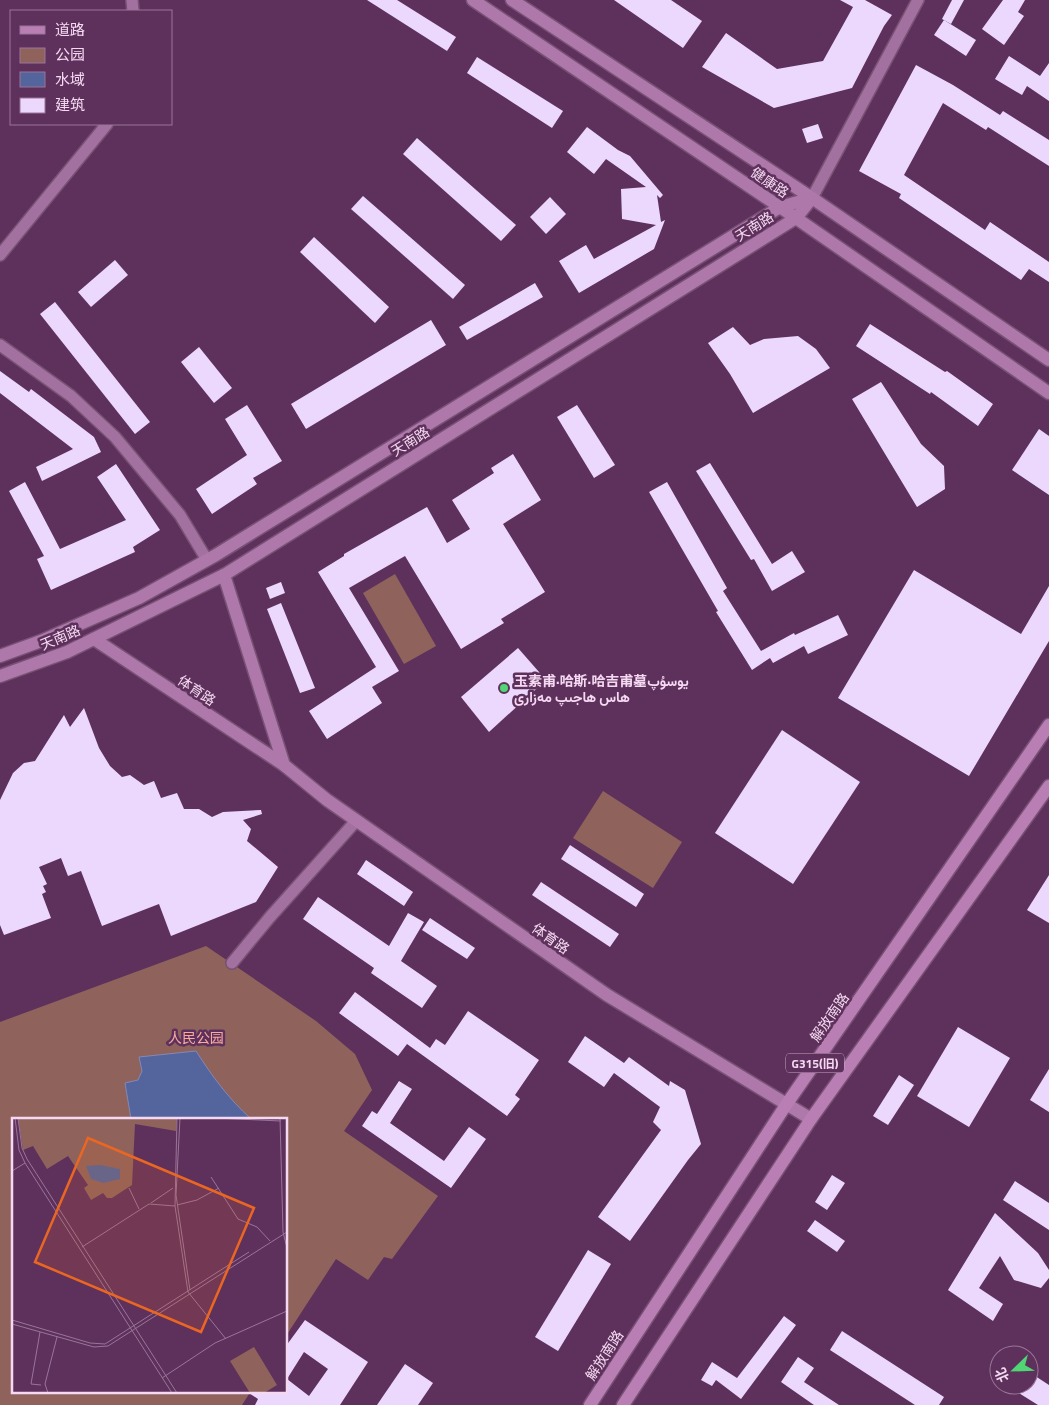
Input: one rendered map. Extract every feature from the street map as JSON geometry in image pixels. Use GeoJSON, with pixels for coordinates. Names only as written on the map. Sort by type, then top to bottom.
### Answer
{"type":"FeatureCollection","features":[{"type":"Feature","properties":{"kind":"main road","name":"解放南路"},"geometry":{"type":"LineString","coordinates":[[590,1405],[786,1105],[1049,725]]}},
{"type":"Feature","properties":{"kind":"main road","name":"G315(旧)"},"geometry":{"type":"LineString","coordinates":[[623,1405],[811,1119],[1049,786]]}},
{"type":"Feature","properties":{"kind":"street","name":"健康路"},"geometry":{"type":"LineString","coordinates":[[473,0],[780,207],[1049,393]]}},
{"type":"Feature","properties":{"kind":"street","name":"健康路"},"geometry":{"type":"LineString","coordinates":[[512,0],[812,198],[1049,360]]}},
{"type":"Feature","properties":{"kind":"street"},"geometry":{"type":"LineString","coordinates":[[812,198],[918,0]]}},
{"type":"Feature","properties":{"kind":"street"},"geometry":{"type":"LineString","coordinates":[[0,255],[106,125]]}},
{"type":"Feature","properties":{"kind":"street","name":"天南路"},"geometry":{"type":"LineString","coordinates":[[0,656],[42,641],[140,598],[207,560],[780,207],[812,198]]}},
{"type":"Feature","properties":{"kind":"street","name":"天南路"},"geometry":{"type":"LineString","coordinates":[[0,676],[67,652],[224,575],[796,218],[812,198]]}},
{"type":"Feature","properties":{"kind":"street"},"geometry":{"type":"LineString","coordinates":[[0,345],[71,396],[115,437],[180,515],[207,560]]}},
{"type":"Feature","properties":{"kind":"street"},"geometry":{"type":"LineString","coordinates":[[224,575],[284,765]]}},
{"type":"Feature","properties":{"kind":"street","name":"体育路"},"geometry":{"type":"LineString","coordinates":[[94,639],[284,765],[356,821],[607,995],[811,1119]]}},
{"type":"Feature","properties":{"kind":"street"},"geometry":{"type":"LineString","coordinates":[[232,963],[270,917],[356,821]]}},
{"type":"Feature","properties":{"kind":"green space"},"geometry":{"type":"Polygon","coordinates":[[[395,574],[436,646],[404,664],[363,593],[395,574]]]}},
{"type":"Feature","properties":{"kind":"green space"},"geometry":{"type":"Polygon","coordinates":[[[603,791],[682,842],[653,888],[573,838],[603,791]]]}},
{"type":"Feature","properties":{"kind":"green space","name":"人民公园"},"geometry":{"type":"Polygon","coordinates":[[[206,946],[316,1021],[355,1054],[372,1090],[344,1131],[438,1196],[392,1259],[384,1257],[368,1280],[336,1259],[288,1333],[288,1118],[12,1118],[12,1392],[250,1392],[242,1405],[0,1405],[0,1022],[206,946]]]}},
{"type":"Feature","properties":{"kind":"water"},"geometry":{"type":"Polygon","coordinates":[[[196,1051],[221,1086],[250,1118],[131,1118],[125,1083],[138,1080],[142,1071],[139,1057],[196,1051]]]}},
{"type":"Feature","properties":{"kind":"building"},"geometry":{"type":"Polygon","coordinates":[[[367,0],[397,0],[456,37],[447,51],[367,0]]]}},
{"type":"Feature","properties":{"kind":"building"},"geometry":{"type":"Polygon","coordinates":[[[614,0],[671,0],[702,21],[683,48],[614,0]]]}},
{"type":"Feature","properties":{"kind":"building"},"geometry":{"type":"Polygon","coordinates":[[[840,0],[865,0],[892,15],[884,26],[852,88],[774,108],[702,67],[726,33],[777,69],[823,61],[853,7],[840,0]]]}},
{"type":"Feature","properties":{"kind":"building"},"geometry":{"type":"Polygon","coordinates":[[[952,0],[964,0],[951,24],[942,19],[952,0]]]}},
{"type":"Feature","properties":{"kind":"building"},"geometry":{"type":"Polygon","coordinates":[[[1003,0],[1025,0],[1018,12],[1024,16],[1004,45],[982,29],[1003,0]]]}},
{"type":"Feature","properties":{"kind":"building"},"geometry":{"type":"Polygon","coordinates":[[[944,20],[976,40],[966,56],[934,35],[944,20]]]}},
{"type":"Feature","properties":{"kind":"building"},"geometry":{"type":"Polygon","coordinates":[[[1009,56],[1040,76],[1049,63],[1049,101],[1027,86],[1022,95],[995,79],[1009,56]]]}},
{"type":"Feature","properties":{"kind":"building"},"geometry":{"type":"Polygon","coordinates":[[[477,57],[563,111],[552,128],[467,73],[477,57]]]}},
{"type":"Feature","properties":{"kind":"building"},"geometry":{"type":"Polygon","coordinates":[[[916,65],[953,85],[1000,115],[1003,111],[1049,140],[1049,166],[988,127],[986,130],[943,103],[904,175],[985,230],[990,222],[1049,262],[1049,282],[1029,269],[1021,280],[899,198],[901,194],[859,171],[916,65]]]}},
{"type":"Feature","properties":{"kind":"building"},"geometry":{"type":"Polygon","coordinates":[[[818,124],[823,138],[807,143],[802,129],[818,124]]]}},
{"type":"Feature","properties":{"kind":"building"},"geometry":{"type":"Polygon","coordinates":[[[587,127],[618,150],[630,156],[663,195],[660,198],[657,195],[661,222],[665,220],[654,249],[579,293],[559,261],[586,245],[594,259],[656,225],[622,219],[621,189],[646,187],[606,159],[594,174],[567,152],[587,127]]]}},
{"type":"Feature","properties":{"kind":"building"},"geometry":{"type":"Polygon","coordinates":[[[417,138],[516,225],[501,241],[403,154],[417,138]]]}},
{"type":"Feature","properties":{"kind":"building"},"geometry":{"type":"Polygon","coordinates":[[[363,196],[465,285],[453,299],[351,209],[363,196]]]}},
{"type":"Feature","properties":{"kind":"building"},"geometry":{"type":"Polygon","coordinates":[[[550,197],[566,214],[546,234],[530,217],[550,197]]]}},
{"type":"Feature","properties":{"kind":"building"},"geometry":{"type":"Polygon","coordinates":[[[314,237],[389,307],[375,323],[300,252],[314,237]]]}},
{"type":"Feature","properties":{"kind":"building"},"geometry":{"type":"Polygon","coordinates":[[[115,260],[128,275],[91,307],[78,292],[115,260]]]}},
{"type":"Feature","properties":{"kind":"building"},"geometry":{"type":"Polygon","coordinates":[[[535,283],[543,297],[467,340],[459,327],[535,283]]]}},
{"type":"Feature","properties":{"kind":"building"},"geometry":{"type":"Polygon","coordinates":[[[55,302],[150,422],[135,434],[40,314],[55,302]]]}},
{"type":"Feature","properties":{"kind":"building"},"geometry":{"type":"Polygon","coordinates":[[[431,320],[446,345],[306,429],[291,404],[431,320]]]}},
{"type":"Feature","properties":{"kind":"building"},"geometry":{"type":"Polygon","coordinates":[[[870,324],[945,372],[947,371],[993,404],[978,426],[931,392],[930,394],[856,346],[870,324]]]}},
{"type":"Feature","properties":{"kind":"building"},"geometry":{"type":"Polygon","coordinates":[[[733,327],[750,345],[764,339],[798,336],[816,349],[830,368],[753,413],[730,374],[708,343],[733,327]]]}},
{"type":"Feature","properties":{"kind":"building"},"geometry":{"type":"Polygon","coordinates":[[[199,347],[232,388],[214,403],[181,362],[199,347]]]}},
{"type":"Feature","properties":{"kind":"building"},"geometry":{"type":"Polygon","coordinates":[[[0,371],[29,392],[31,389],[94,437],[101,452],[42,481],[36,467],[73,449],[0,393],[0,371]]]}},
{"type":"Feature","properties":{"kind":"building"},"geometry":{"type":"Polygon","coordinates":[[[881,382],[921,444],[944,466],[945,489],[917,507],[852,399],[881,382]]]}},
{"type":"Feature","properties":{"kind":"building"},"geometry":{"type":"Polygon","coordinates":[[[247,405],[282,461],[253,478],[257,484],[212,514],[196,489],[247,455],[225,419],[247,405]]]}},
{"type":"Feature","properties":{"kind":"building"},"geometry":{"type":"Polygon","coordinates":[[[577,405],[615,465],[594,478],[557,417],[577,405]]]}},
{"type":"Feature","properties":{"kind":"building"},"geometry":{"type":"Polygon","coordinates":[[[1039,429],[1049,436],[1049,495],[1012,470],[1039,429]]]}},
{"type":"Feature","properties":{"kind":"building"},"geometry":{"type":"Polygon","coordinates":[[[513,454],[541,500],[503,524],[545,592],[501,619],[504,623],[461,649],[405,556],[349,588],[399,671],[372,687],[382,703],[327,739],[309,711],[376,667],[318,572],[344,556],[344,554],[427,507],[447,543],[470,529],[452,500],[494,473],[491,468],[513,454]]]}},
{"type":"Feature","properties":{"kind":"building"},"geometry":{"type":"Polygon","coordinates":[[[710,463],[772,564],[792,551],[805,572],[772,591],[754,559],[751,560],[696,471],[710,463]]]}},
{"type":"Feature","properties":{"kind":"building"},"geometry":{"type":"Polygon","coordinates":[[[116,464],[160,530],[133,547],[135,552],[51,590],[37,559],[44,556],[9,491],[25,482],[60,549],[126,520],[97,477],[116,464]]]}},
{"type":"Feature","properties":{"kind":"building"},"geometry":{"type":"Polygon","coordinates":[[[667,482],[727,588],[723,591],[761,651],[794,633],[795,635],[838,615],[848,635],[808,654],[804,646],[773,663],[770,658],[752,670],[716,612],[718,611],[649,492],[667,482]]]}},
{"type":"Feature","properties":{"kind":"building"},"geometry":{"type":"Polygon","coordinates":[[[914,570],[1021,634],[1049,586],[1049,641],[969,776],[838,698],[914,570]]]}},
{"type":"Feature","properties":{"kind":"building"},"geometry":{"type":"Polygon","coordinates":[[[281,582],[285,593],[270,599],[266,588],[281,582]]]}},
{"type":"Feature","properties":{"kind":"building"},"geometry":{"type":"Polygon","coordinates":[[[281,603],[315,688],[300,693],[267,609],[281,603]]]}},
{"type":"Feature","properties":{"kind":"building","name":"玉素甫·哈斯·哈吉甫墓يوسۇپ ھاس ھاجىپ مەزارى"},"geometry":{"type":"Polygon","coordinates":[[[518,648],[546,680],[489,732],[461,697],[518,648]]]}},
{"type":"Feature","properties":{"kind":"building"},"geometry":{"type":"Polygon","coordinates":[[[84,708],[99,748],[110,766],[122,777],[130,775],[144,785],[154,781],[161,798],[177,793],[184,809],[199,809],[212,817],[223,812],[261,810],[262,814],[243,820],[251,829],[247,841],[278,867],[256,902],[171,936],[159,904],[102,926],[81,871],[68,876],[61,858],[39,867],[47,884],[43,886],[46,892],[42,894],[51,918],[4,935],[0,925],[0,800],[13,773],[24,763],[35,761],[64,715],[70,727],[84,708]]]}},
{"type":"Feature","properties":{"kind":"building"},"geometry":{"type":"Polygon","coordinates":[[[782,730],[860,782],[793,884],[715,833],[782,730]]]}},
{"type":"Feature","properties":{"kind":"building"},"geometry":{"type":"Polygon","coordinates":[[[570,845],[644,894],[636,907],[561,859],[570,845]]]}},
{"type":"Feature","properties":{"kind":"building"},"geometry":{"type":"Polygon","coordinates":[[[366,860],[413,892],[404,906],[357,874],[366,860]]]}},
{"type":"Feature","properties":{"kind":"building"},"geometry":{"type":"Polygon","coordinates":[[[1049,875],[1049,923],[1027,910],[1049,875]]]}},
{"type":"Feature","properties":{"kind":"building"},"geometry":{"type":"Polygon","coordinates":[[[541,882],[619,934],[610,947],[532,895],[541,882]]]}},
{"type":"Feature","properties":{"kind":"building"},"geometry":{"type":"Polygon","coordinates":[[[318,897],[389,946],[408,913],[424,922],[401,961],[437,986],[422,1008],[371,973],[374,968],[303,919],[318,897]]]}},
{"type":"Feature","properties":{"kind":"building"},"geometry":{"type":"Polygon","coordinates":[[[430,918],[475,948],[467,959],[422,930],[430,918]]]}},
{"type":"Feature","properties":{"kind":"building"},"geometry":{"type":"Polygon","coordinates":[[[355,992],[430,1048],[436,1039],[445,1045],[468,1011],[539,1060],[515,1095],[520,1099],[507,1116],[407,1044],[398,1056],[339,1013],[355,992]]]}},
{"type":"Feature","properties":{"kind":"building"},"geometry":{"type":"Polygon","coordinates":[[[958,1027],[1010,1058],[969,1127],[917,1096],[958,1027]]]}},
{"type":"Feature","properties":{"kind":"building"},"geometry":{"type":"Polygon","coordinates":[[[585,1036],[624,1063],[629,1057],[669,1086],[670,1081],[685,1090],[701,1144],[630,1241],[598,1217],[661,1130],[653,1122],[660,1107],[614,1073],[604,1087],[568,1062],[585,1036]]]}},
{"type":"Feature","properties":{"kind":"building"},"geometry":{"type":"Polygon","coordinates":[[[1049,1069],[1049,1112],[1030,1100],[1049,1069]]]}},
{"type":"Feature","properties":{"kind":"building"},"geometry":{"type":"Polygon","coordinates":[[[899,1075],[914,1085],[888,1125],[873,1116],[899,1075]]]}},
{"type":"Feature","properties":{"kind":"building"},"geometry":{"type":"Polygon","coordinates":[[[399,1081],[412,1089],[390,1123],[444,1161],[469,1127],[486,1139],[451,1188],[362,1126],[372,1111],[377,1114],[399,1081]]]}},
{"type":"Feature","properties":{"kind":"building"},"geometry":{"type":"Polygon","coordinates":[[[832,1175],[845,1183],[827,1210],[815,1202],[832,1175]]]}},
{"type":"Feature","properties":{"kind":"building"},"geometry":{"type":"Polygon","coordinates":[[[1015,1181],[1049,1203],[1049,1230],[1003,1200],[1015,1181]]]}},
{"type":"Feature","properties":{"kind":"building"},"geometry":{"type":"Polygon","coordinates":[[[995,1213],[1038,1253],[1049,1270],[1049,1278],[1041,1288],[1014,1280],[1000,1256],[979,1288],[1003,1304],[993,1321],[948,1290],[995,1213]]]}},
{"type":"Feature","properties":{"kind":"building"},"geometry":{"type":"Polygon","coordinates":[[[815,1220],[845,1241],[837,1252],[807,1231],[815,1220]]]}},
{"type":"Feature","properties":{"kind":"building"},"geometry":{"type":"Polygon","coordinates":[[[588,1250],[611,1264],[558,1351],[535,1337],[588,1250]]]}},
{"type":"Feature","properties":{"kind":"building"},"geometry":{"type":"Polygon","coordinates":[[[784,1316],[796,1325],[741,1399],[716,1380],[712,1386],[701,1380],[712,1362],[737,1378],[784,1316]]]}},
{"type":"Feature","properties":{"kind":"building"},"geometry":{"type":"Polygon","coordinates":[[[305,1320],[368,1362],[340,1405],[255,1405],[258,1399],[248,1392],[288,1392],[288,1380],[309,1396],[328,1369],[304,1352],[288,1377],[288,1343],[305,1320]]]}},
{"type":"Feature","properties":{"kind":"building"},"geometry":{"type":"Polygon","coordinates":[[[842,1331],[944,1397],[939,1405],[915,1405],[830,1350],[842,1331]]]}},
{"type":"Feature","properties":{"kind":"building"},"geometry":{"type":"Polygon","coordinates":[[[798,1357],[814,1368],[804,1382],[839,1405],[814,1405],[781,1382],[798,1357]]]}},
{"type":"Feature","properties":{"kind":"building"},"geometry":{"type":"Polygon","coordinates":[[[405,1364],[433,1383],[418,1405],[377,1405],[405,1364]]]}},
{"type":"Feature","properties":{"kind":"building"},"geometry":{"type":"Polygon","coordinates":[[[1039,1378],[1049,1385],[1049,1405],[1038,1405],[1022,1395],[1039,1395],[1039,1378]]]}},
{"type":"Feature","properties":{"kind":"place","name":"玉素甫·哈斯·哈吉甫墓يوسۇپ ھاس ھاجىپ مەزارى"},"geometry":{"type":"Point","coordinates":[504,688]}}]}
